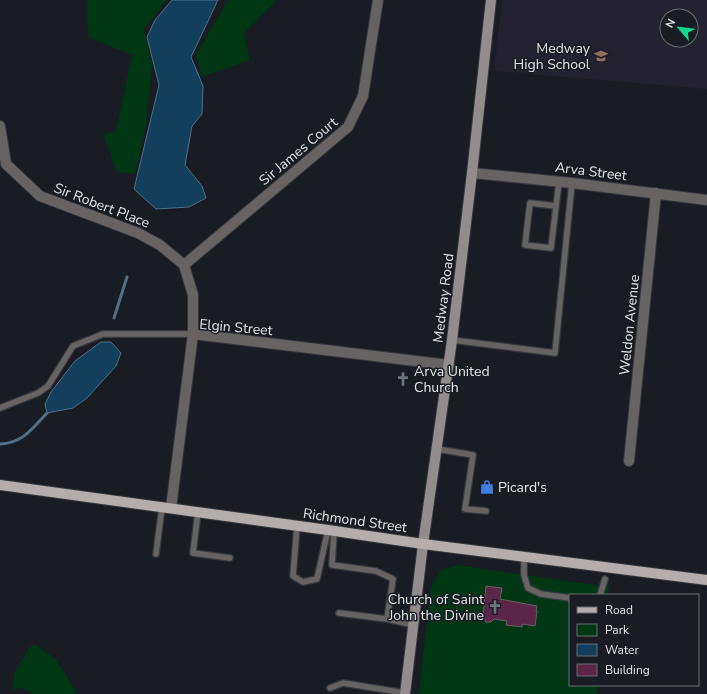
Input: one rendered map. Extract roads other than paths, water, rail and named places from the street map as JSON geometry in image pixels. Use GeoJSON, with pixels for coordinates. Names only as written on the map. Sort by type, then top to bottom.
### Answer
{"type":"FeatureCollection","features":[{"type":"Feature","properties":{"kind":"main road","name":"Medway Road"},"geometry":{"type":"LineString","coordinates":[[405,693],[423,544],[449,366],[472,172],[490,0]]}},
{"type":"Feature","properties":{"kind":"main road","name":"Richmond Street"},"geometry":{"type":"LineString","coordinates":[[0,484],[423,544],[707,580]]}},
{"type":"Feature","properties":{"kind":"street","name":"Sir James Court"},"geometry":{"type":"LineString","coordinates":[[184,266],[348,127],[363,96],[378,0]]}},
{"type":"Feature","properties":{"kind":"street","name":"Sir Robert Place"},"geometry":{"type":"LineString","coordinates":[[0,126],[6,164],[40,196],[138,232],[160,245],[184,266]]}},
{"type":"Feature","properties":{"kind":"street","name":"Arva Street"},"geometry":{"type":"LineString","coordinates":[[472,172],[707,200]]}},
{"type":"Feature","properties":{"kind":"street","name":"Weldon Avenue"},"geometry":{"type":"LineString","coordinates":[[629,461],[656,193]]}},
{"type":"Feature","properties":{"kind":"street"},"geometry":{"type":"LineString","coordinates":[[184,266],[193,295],[193,334]]}},
{"type":"Feature","properties":{"kind":"street","name":"Elgin Street"},"geometry":{"type":"LineString","coordinates":[[166,508],[193,334],[449,366]]}},
{"type":"Feature","properties":{"kind":"lane"},"geometry":{"type":"LineString","coordinates":[[556,206],[530,203],[525,245],[551,248],[559,182]]}},
{"type":"Feature","properties":{"kind":"lane"},"geometry":{"type":"LineString","coordinates":[[452,340],[555,353],[572,183]]}},
{"type":"Feature","properties":{"kind":"lane"},"geometry":{"type":"LineString","coordinates":[[0,408],[38,393],[48,386],[74,346],[103,334],[193,334]]}},
{"type":"Feature","properties":{"kind":"lane"},"geometry":{"type":"LineString","coordinates":[[437,449],[473,455],[465,509],[486,511]]}},
{"type":"Feature","properties":{"kind":"lane"},"geometry":{"type":"LineString","coordinates":[[156,554],[166,508]]}},
{"type":"Feature","properties":{"kind":"lane"},"geometry":{"type":"LineString","coordinates":[[198,512],[193,553],[230,558]]}},
{"type":"Feature","properties":{"kind":"lane"},"geometry":{"type":"LineString","coordinates":[[297,526],[293,576],[303,582],[316,579],[331,530]]}},
{"type":"Feature","properties":{"kind":"lane"},"geometry":{"type":"LineString","coordinates":[[331,530],[332,565],[376,571],[393,579],[387,619]]}},
{"type":"Feature","properties":{"kind":"lane"},"geometry":{"type":"LineString","coordinates":[[524,556],[524,575],[528,588],[541,594],[569,598]]}},
{"type":"Feature","properties":{"kind":"lane"},"geometry":{"type":"LineString","coordinates":[[600,594],[605,579]]}},
{"type":"Feature","properties":{"kind":"lane"},"geometry":{"type":"LineString","coordinates":[[339,613],[387,619],[414,625]]}},
{"type":"Feature","properties":{"kind":"lane"},"geometry":{"type":"LineString","coordinates":[[330,688],[343,683],[405,693]]}},
{"type":"Feature","properties":{"kind":"water"},"geometry":{"type":"Polygon","coordinates":[[[172,0],[218,0],[191,57],[203,86],[202,114],[192,126],[185,165],[202,186],[206,198],[189,207],[156,209],[134,189],[159,85],[147,37],[155,20],[172,0]]]}},
{"type":"Feature","properties":{"kind":"water"},"geometry":{"type":"Polygon","coordinates":[[[101,342],[111,342],[121,353],[116,366],[87,398],[73,408],[47,413],[45,404],[51,392],[75,361],[101,342]]]}},
{"type":"Feature","properties":{"kind":"waterway"},"geometry":{"type":"LineString","coordinates":[[114,318],[127,277]]}},
{"type":"Feature","properties":{"kind":"waterway"},"geometry":{"type":"LineString","coordinates":[[0,444],[8,443],[21,438],[32,430],[47,413]]}},
{"type":"Feature","properties":{"kind":"place","name":"Medway High School"},"geometry":{"type":"Point","coordinates":[601,56]}},
{"type":"Feature","properties":{"kind":"place","name":"Arva United Church"},"geometry":{"type":"Point","coordinates":[403,379]}},
{"type":"Feature","properties":{"kind":"place","name":"Picard's"},"geometry":{"type":"Point","coordinates":[487,487]}},
{"type":"Feature","properties":{"kind":"place","name":"Church of Saint John the Divine"},"geometry":{"type":"Point","coordinates":[495,607]}}]}
